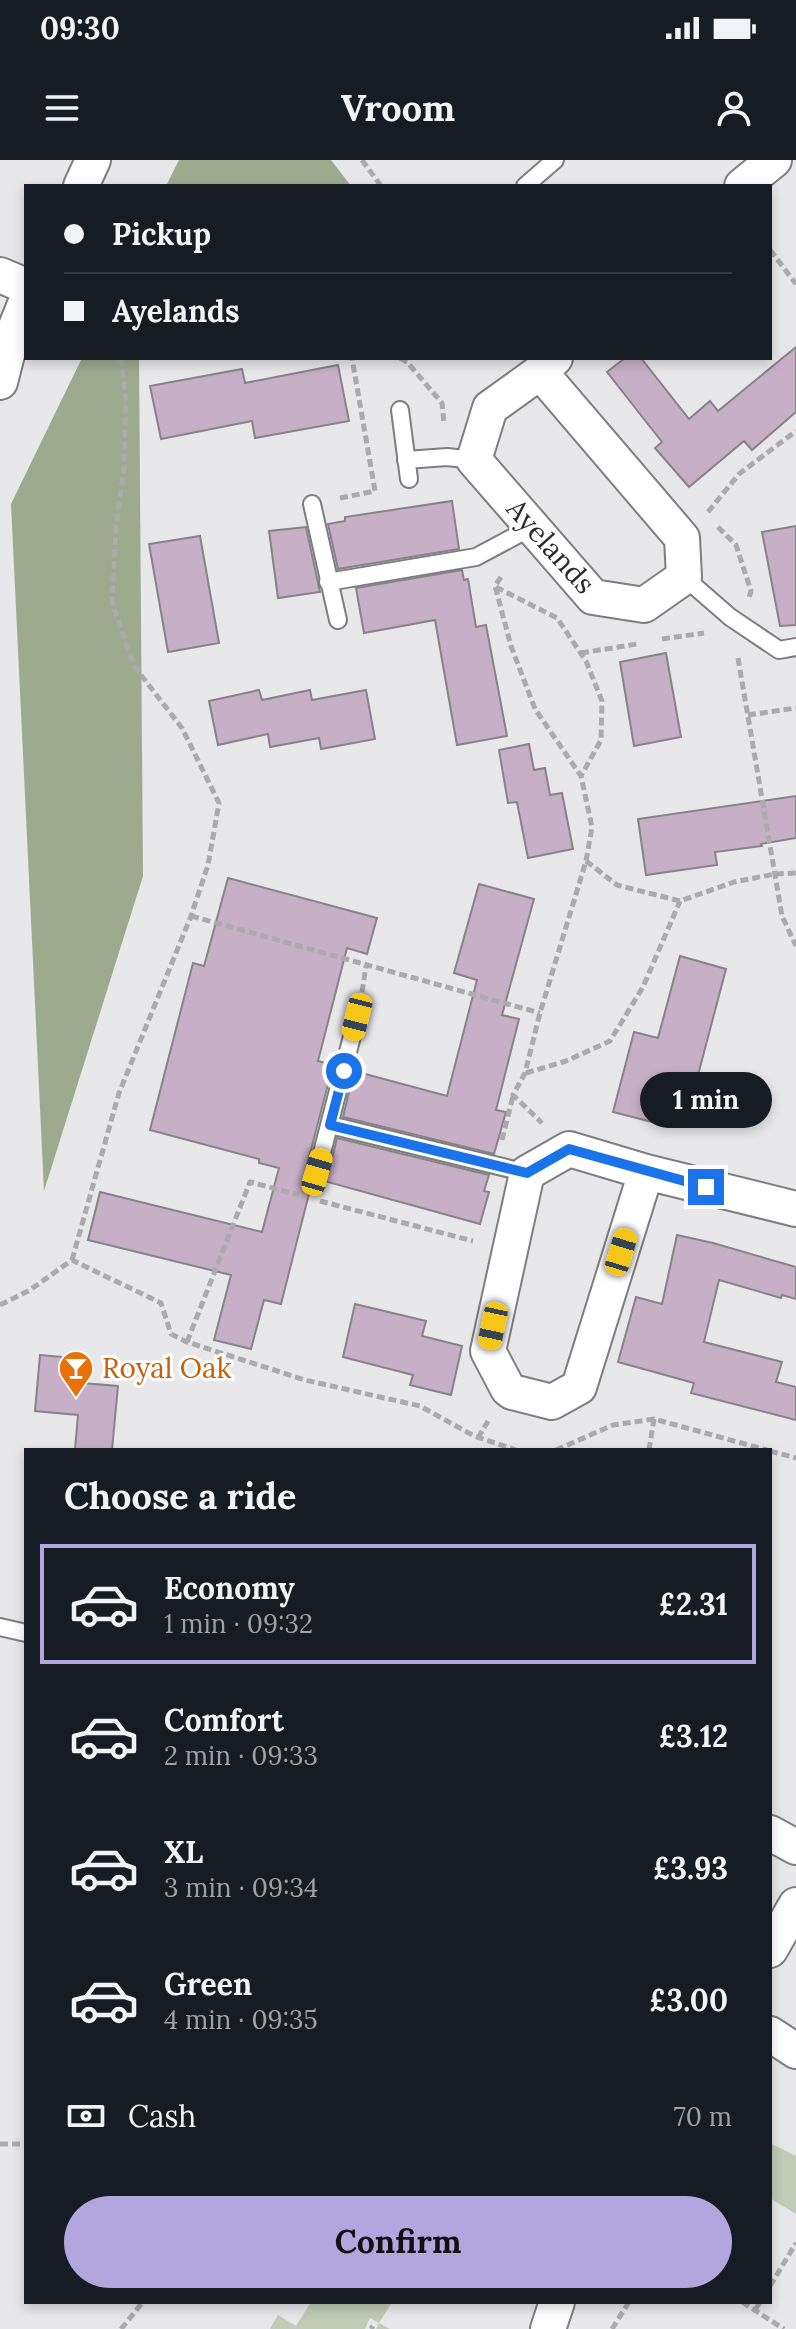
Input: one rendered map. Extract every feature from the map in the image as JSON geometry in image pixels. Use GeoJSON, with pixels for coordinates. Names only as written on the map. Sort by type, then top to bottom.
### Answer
{"type":"FeatureCollection","features":[{"type":"Feature","properties":{"kind":"street"},"geometry":{"type":"LineString","coordinates":[[82,184],[93,160]]}},
{"type":"Feature","properties":{"kind":"street"},"geometry":{"type":"LineString","coordinates":[[744,184],[774,160]]}},
{"type":"Feature","properties":{"kind":"street"},"geometry":{"type":"LineString","coordinates":[[0,275],[24,285]]}},
{"type":"Feature","properties":{"kind":"street"},"geometry":{"type":"LineString","coordinates":[[0,382],[11,339],[24,307]]}},
{"type":"Feature","properties":{"kind":"street"},"geometry":{"type":"LineString","coordinates":[[460,458],[490,408],[548,365],[694,527],[684,577]]}},
{"type":"Feature","properties":{"kind":"street","name":"Ayelands"},"geometry":{"type":"LineString","coordinates":[[460,458],[532,527],[593,597],[644,605],[684,577]]}},
{"type":"Feature","properties":{"kind":"street"},"geometry":{"type":"LineString","coordinates":[[646,1172],[579,1387],[552,1402],[508,1389],[488,1351],[510,1250],[511,1170],[569,1149],[646,1172],[796,1209]]}},
{"type":"Feature","properties":{"kind":"street"},"geometry":{"type":"LineString","coordinates":[[772,1834],[796,1847]]}},
{"type":"Feature","properties":{"kind":"street"},"geometry":{"type":"LineString","coordinates":[[772,1947],[796,1905]]}},
{"type":"Feature","properties":{"kind":"street"},"geometry":{"type":"LineString","coordinates":[[772,2035],[796,2051]]}},
{"type":"Feature","properties":{"kind":"street"},"geometry":{"type":"LineString","coordinates":[[548,2329],[556,2304]]}},
{"type":"Feature","properties":{"kind":"lane"},"geometry":{"type":"LineString","coordinates":[[533,183],[555,160]]}},
{"type":"Feature","properties":{"kind":"lane"},"geometry":{"type":"LineString","coordinates":[[400,410],[409,479]]}},
{"type":"Feature","properties":{"kind":"lane"},"geometry":{"type":"LineString","coordinates":[[406,460],[460,458]]}},
{"type":"Feature","properties":{"kind":"lane"},"geometry":{"type":"LineString","coordinates":[[312,504],[338,620]]}},
{"type":"Feature","properties":{"kind":"lane"},"geometry":{"type":"LineString","coordinates":[[328,582],[476,557],[532,527]]}},
{"type":"Feature","properties":{"kind":"lane"},"geometry":{"type":"LineString","coordinates":[[684,577],[734,620],[779,650],[796,647]]}},
{"type":"Feature","properties":{"kind":"lane"},"geometry":{"type":"LineString","coordinates":[[317,1172],[357,1017]]}},
{"type":"Feature","properties":{"kind":"lane"},"geometry":{"type":"LineString","coordinates":[[330,1125],[511,1170]]}},
{"type":"Feature","properties":{"kind":"lane"},"geometry":{"type":"LineString","coordinates":[[0,1627],[24,1633]]}},
{"type":"Feature","properties":{"kind":"path"},"geometry":{"type":"LineString","coordinates":[[362,160],[380,184]]}},
{"type":"Feature","properties":{"kind":"path"},"geometry":{"type":"LineString","coordinates":[[772,253],[796,284]]}},
{"type":"Feature","properties":{"kind":"path"},"geometry":{"type":"LineString","coordinates":[[0,1305],[30,1290],[72,1260],[119,1093],[191,916],[208,865],[219,803],[182,728],[134,666],[112,602],[125,427],[126,400],[121,360]]}},
{"type":"Feature","properties":{"kind":"path"},"geometry":{"type":"LineString","coordinates":[[312,504],[375,491],[352,360]]}},
{"type":"Feature","properties":{"kind":"path"},"geometry":{"type":"LineString","coordinates":[[404,360],[442,403],[460,458]]}},
{"type":"Feature","properties":{"kind":"path"},"geometry":{"type":"LineString","coordinates":[[796,431],[739,474],[694,527],[736,545],[751,591],[734,620],[782,916],[796,946]]}},
{"type":"Feature","properties":{"kind":"path"},"geometry":{"type":"LineString","coordinates":[[511,1170],[513,1095],[525,1073],[586,861],[592,827],[581,776],[535,709],[511,646],[495,586],[532,527]]}},
{"type":"Feature","properties":{"kind":"path"},"geometry":{"type":"LineString","coordinates":[[495,586],[557,618],[586,661],[602,701],[601,740],[581,776]]}},
{"type":"Feature","properties":{"kind":"path"},"geometry":{"type":"LineString","coordinates":[[748,715],[796,708]]}},
{"type":"Feature","properties":{"kind":"path"},"geometry":{"type":"LineString","coordinates":[[586,861],[617,885],[680,901],[734,882],[796,873]]}},
{"type":"Feature","properties":{"kind":"path"},"geometry":{"type":"LineString","coordinates":[[525,1073],[566,1061],[610,1041],[643,987],[680,901]]}},
{"type":"Feature","properties":{"kind":"path"},"geometry":{"type":"LineString","coordinates":[[191,916],[540,1013]]}},
{"type":"Feature","properties":{"kind":"path"},"geometry":{"type":"LineString","coordinates":[[513,1095],[569,1149]]}},
{"type":"Feature","properties":{"kind":"path"},"geometry":{"type":"LineString","coordinates":[[187,1342],[250,1182],[510,1250]]}},
{"type":"Feature","properties":{"kind":"path"},"geometry":{"type":"LineString","coordinates":[[72,1260],[161,1303],[171,1334],[187,1342],[305,1380],[420,1406],[474,1436],[510,1448]]}},
{"type":"Feature","properties":{"kind":"path"},"geometry":{"type":"LineString","coordinates":[[649,1448],[654,1419]]}},
{"type":"Feature","properties":{"kind":"path"},"geometry":{"type":"LineString","coordinates":[[561,1448],[613,1425],[654,1419],[762,1448]]}},
{"type":"Feature","properties":{"kind":"path"},"geometry":{"type":"LineString","coordinates":[[772,1451],[796,1458]]}},
{"type":"Feature","properties":{"kind":"path"},"geometry":{"type":"LineString","coordinates":[[0,2144],[24,2144]]}},
{"type":"Feature","properties":{"kind":"path"},"geometry":{"type":"LineString","coordinates":[[772,2283],[796,2243]]}},
{"type":"Feature","properties":{"kind":"path"},"geometry":{"type":"LineString","coordinates":[[790,2253],[796,2257]]}},
{"type":"Feature","properties":{"kind":"path"},"geometry":{"type":"LineString","coordinates":[[121,2329],[141,2304]]}},
{"type":"Feature","properties":{"kind":"path"},"geometry":{"type":"LineString","coordinates":[[612,2329],[628,2304]]}},
{"type":"Feature","properties":{"kind":"path"},"geometry":{"type":"LineString","coordinates":[[745,2304],[784,2329]]}},
{"type":"Feature","properties":{"kind":"path"},"geometry":{"type":"LineString","coordinates":[[755,2310],[759,2304]]}},
{"type":"Feature","properties":{"kind":"green space"},"geometry":{"type":"Polygon","coordinates":[[[179,160],[331,160],[349,184],[167,184],[179,160]]]}},
{"type":"Feature","properties":{"kind":"green space"},"geometry":{"type":"Polygon","coordinates":[[[81,360],[139,360],[143,876],[44,1191],[11,504],[81,360]]]}},
{"type":"Feature","properties":{"kind":"green space"},"geometry":{"type":"Polygon","coordinates":[[[772,2144],[796,2156],[796,2214],[772,2199],[772,2144]]]}},
{"type":"Feature","properties":{"kind":"green space"},"geometry":{"type":"Polygon","coordinates":[[[310,2304],[391,2304],[379,2323],[370,2318],[365,2329],[270,2329],[278,2315],[296,2326],[310,2304]]]}},
{"type":"Feature","properties":{"kind":"green space"},"geometry":{"type":"Polygon","coordinates":[[[379,2323],[390,2329],[376,2329],[379,2323]]]}},
{"type":"Feature","properties":{"kind":"building"},"geometry":{"type":"Polygon","coordinates":[[[796,347],[796,412],[752,450],[744,441],[689,487],[655,448],[662,442],[607,372],[622,360],[643,360],[689,419],[710,401],[718,411],[796,347]]]}},
{"type":"Feature","properties":{"kind":"building"},"geometry":{"type":"Polygon","coordinates":[[[338,365],[349,421],[255,438],[252,421],[161,439],[150,386],[242,369],[245,383],[338,365]]]}},
{"type":"Feature","properties":{"kind":"building"},"geometry":{"type":"Polygon","coordinates":[[[452,501],[459,549],[338,569],[328,524],[345,521],[345,517],[452,501]]]}},
{"type":"Feature","properties":{"kind":"building"},"geometry":{"type":"Polygon","coordinates":[[[796,526],[796,625],[780,626],[762,532],[796,526]]]}},
{"type":"Feature","properties":{"kind":"building"},"geometry":{"type":"Polygon","coordinates":[[[306,527],[320,592],[278,598],[269,531],[306,527]]]}},
{"type":"Feature","properties":{"kind":"building"},"geometry":{"type":"Polygon","coordinates":[[[200,536],[219,643],[168,652],[149,544],[200,536]]]}},
{"type":"Feature","properties":{"kind":"building"},"geometry":{"type":"Polygon","coordinates":[[[462,570],[464,580],[468,579],[476,627],[486,625],[507,736],[457,745],[435,620],[364,633],[356,588],[462,570]]]}},
{"type":"Feature","properties":{"kind":"building"},"geometry":{"type":"Polygon","coordinates":[[[666,653],[681,737],[634,746],[620,662],[666,653]]]}},
{"type":"Feature","properties":{"kind":"building"},"geometry":{"type":"Polygon","coordinates":[[[259,690],[262,700],[310,690],[312,700],[366,690],[375,739],[321,749],[319,738],[270,747],[268,734],[218,745],[209,701],[259,690]]]}},
{"type":"Feature","properties":{"kind":"building"},"geometry":{"type":"Polygon","coordinates":[[[529,744],[534,770],[545,768],[550,795],[562,793],[573,849],[528,858],[517,802],[508,803],[499,750],[529,744]]]}},
{"type":"Feature","properties":{"kind":"building"},"geometry":{"type":"Polygon","coordinates":[[[796,796],[796,838],[715,852],[717,865],[646,875],[638,819],[796,796]]]}},
{"type":"Feature","properties":{"kind":"building"},"geometry":{"type":"Polygon","coordinates":[[[228,878],[377,918],[367,954],[347,948],[318,1061],[333,1065],[306,1169],[312,1182],[281,1304],[264,1300],[251,1349],[214,1340],[231,1275],[88,1240],[100,1192],[262,1232],[279,1168],[259,1163],[259,1159],[150,1130],[193,963],[204,966],[228,878]]]}},
{"type":"Feature","properties":{"kind":"building"},"geometry":{"type":"Polygon","coordinates":[[[479,884],[534,899],[502,1015],[519,1019],[496,1110],[506,1112],[494,1154],[343,1117],[354,1071],[447,1096],[477,980],[454,973],[479,884]]]}},
{"type":"Feature","properties":{"kind":"building"},"geometry":{"type":"Polygon","coordinates":[[[680,956],[726,969],[698,1075],[761,1093],[752,1125],[667,1100],[660,1124],[613,1112],[634,1032],[658,1038],[680,956]]]}},
{"type":"Feature","properties":{"kind":"building"},"geometry":{"type":"Polygon","coordinates":[[[337,1138],[489,1175],[484,1191],[489,1192],[480,1224],[324,1181],[337,1138]]]}},
{"type":"Feature","properties":{"kind":"building"},"geometry":{"type":"Polygon","coordinates":[[[677,1235],[796,1267],[796,1299],[782,1295],[781,1298],[719,1280],[704,1342],[782,1362],[776,1382],[796,1387],[796,1420],[691,1393],[694,1383],[618,1362],[636,1297],[662,1304],[677,1235]]]}},
{"type":"Feature","properties":{"kind":"building"},"geometry":{"type":"Polygon","coordinates":[[[355,1304],[426,1321],[422,1336],[462,1346],[451,1395],[410,1385],[413,1375],[343,1357],[355,1304]]]}},
{"type":"Feature","properties":{"kind":"building","name":"Royal Oak"},"geometry":{"type":"Polygon","coordinates":[[[40,1355],[84,1359],[82,1383],[118,1386],[112,1448],[75,1448],[78,1415],[35,1411],[40,1355]]]}},
{"type":"Feature","properties":{"kind":"place","name":"Royal Oak"},"geometry":{"type":"Point","coordinates":[76,1399]}},
{"type":"Feature","properties":{"kind":"route"},"geometry":{"type":"LineString","coordinates":[[344,1071],[330,1125],[527,1173],[569,1149],[706,1187]]}}]}
